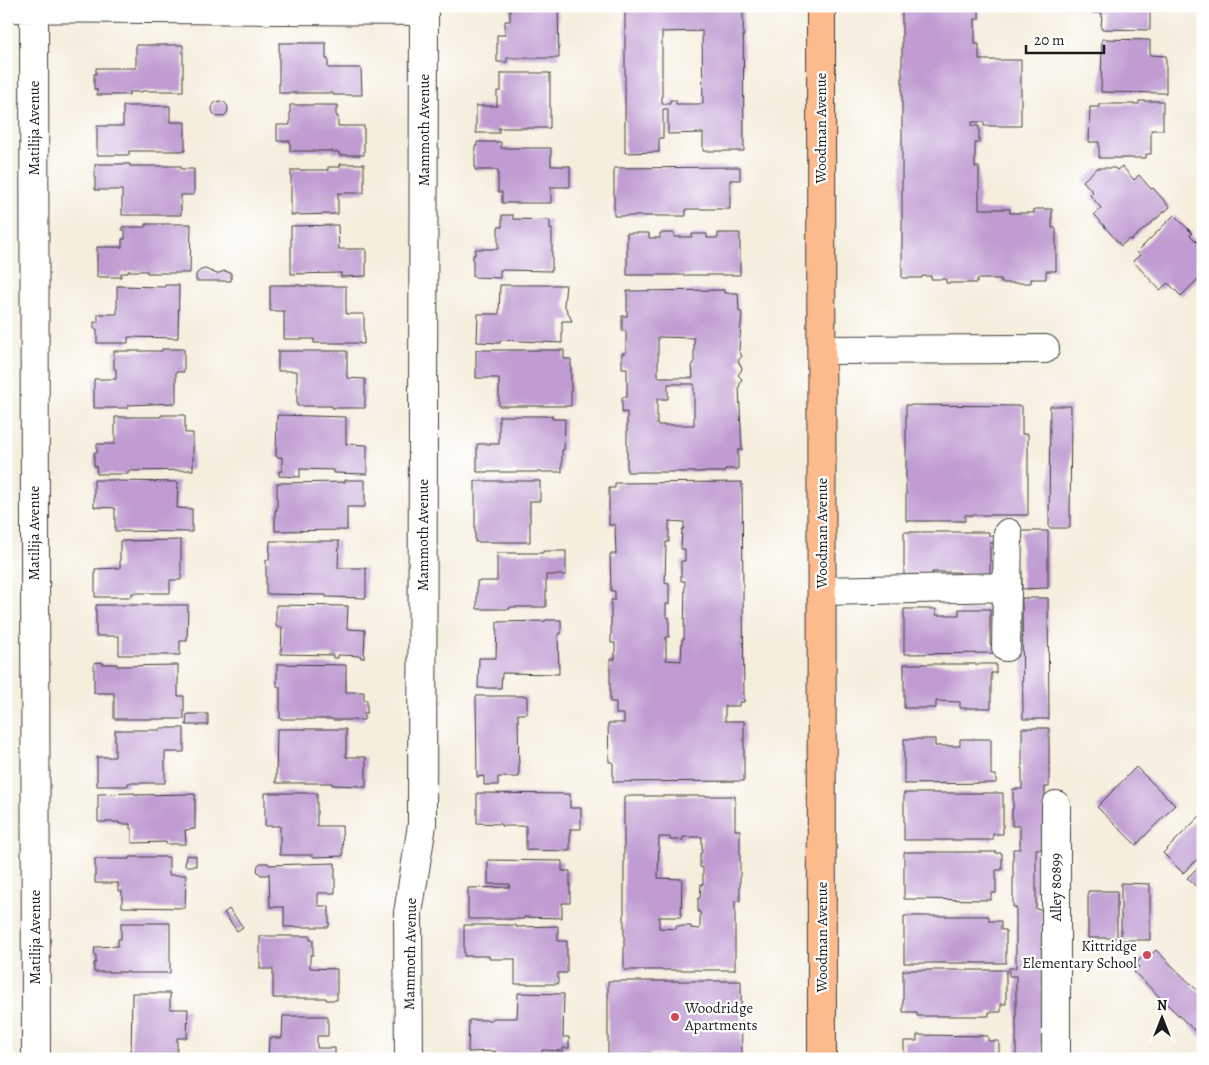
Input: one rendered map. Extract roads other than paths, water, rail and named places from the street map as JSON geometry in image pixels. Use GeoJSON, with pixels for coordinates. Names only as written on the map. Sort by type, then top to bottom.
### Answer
{"type":"FeatureCollection","features":[{"type":"Feature","properties":{"kind":"main road","name":"Woodman Avenue"},"geometry":{"type":"LineString","coordinates":[[821,6],[822,1059]]}},
{"type":"Feature","properties":{"kind":"street"},"geometry":{"type":"LineString","coordinates":[[6,8],[34,7]]}},
{"type":"Feature","properties":{"kind":"street","name":"Mammoth Avenue"},"geometry":{"type":"LineString","coordinates":[[34,7],[424,11],[422,825],[408,913],[410,1059]]}},
{"type":"Feature","properties":{"kind":"street","name":"Matilija Avenue"},"geometry":{"type":"LineString","coordinates":[[34,7],[36,1059]]}},
{"type":"Feature","properties":{"kind":"street"},"geometry":{"type":"LineString","coordinates":[[822,350],[1045,349]]}},
{"type":"Feature","properties":{"kind":"street"},"geometry":{"type":"LineString","coordinates":[[1006,647],[1008,533]]}},
{"type":"Feature","properties":{"kind":"street"},"geometry":{"type":"LineString","coordinates":[[822,591],[1007,587]]}},
{"type":"Feature","properties":{"kind":"street","name":"Alley 80899"},"geometry":{"type":"LineString","coordinates":[[1056,805],[1056,1059]]}},
{"type":"Feature","properties":{"kind":"place","name":"Kittridge Elementary School"},"geometry":{"type":"Point","coordinates":[1147,955]}},
{"type":"Feature","properties":{"kind":"place","name":"Woodridge Apartments"},"geometry":{"type":"Point","coordinates":[675,1017]}}]}
